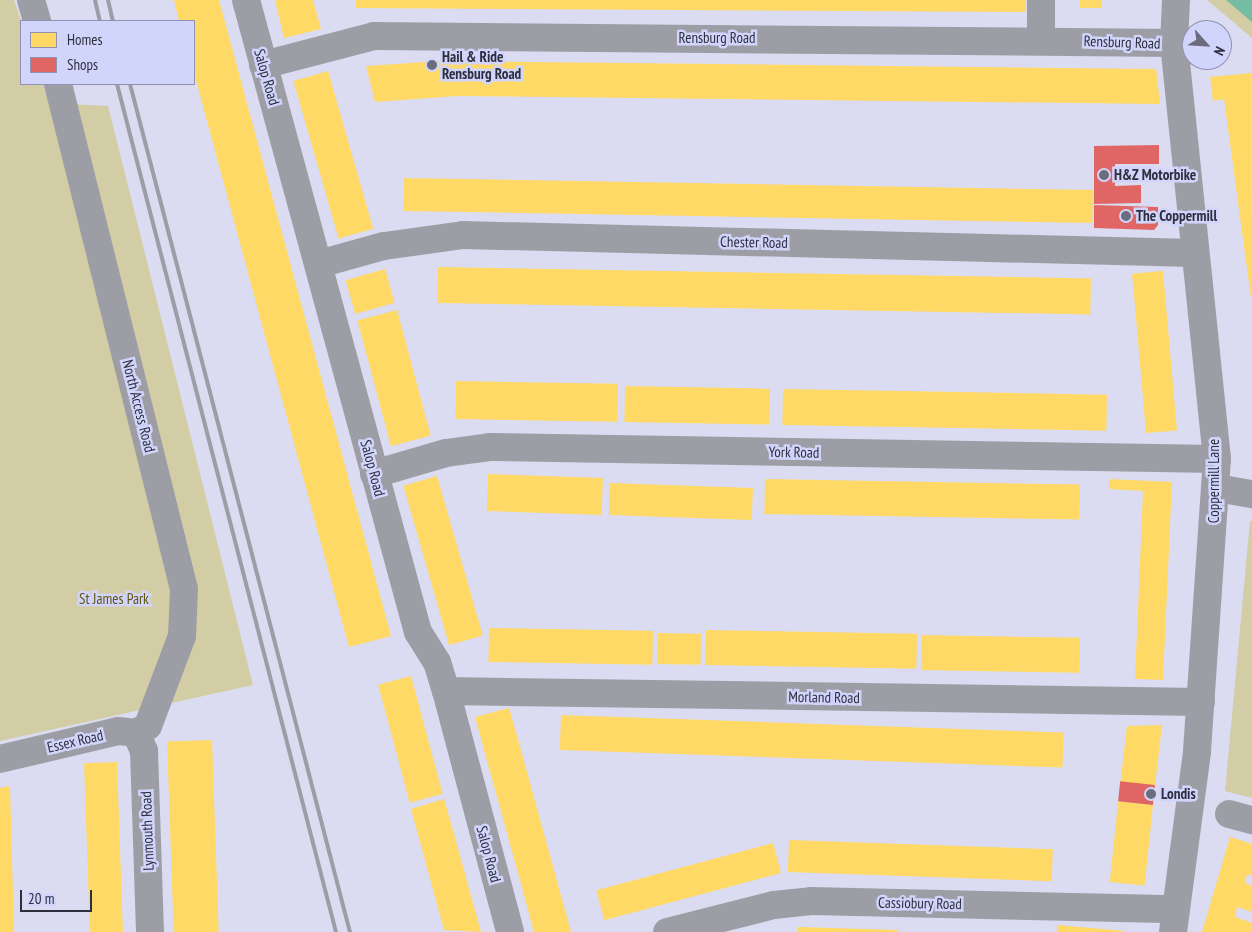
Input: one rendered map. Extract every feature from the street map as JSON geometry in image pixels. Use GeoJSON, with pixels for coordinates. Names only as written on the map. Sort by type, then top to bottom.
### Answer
{"type":"FeatureCollection","features":[{"type":"Feature","properties":{"kind":"street"},"geometry":{"type":"LineString","coordinates":[[31,0],[37,20]]}},
{"type":"Feature","properties":{"kind":"street","name":"Salop Road"},"geometry":{"type":"LineString","coordinates":[[246,0],[418,632],[437,662],[446,691],[510,932]]}},
{"type":"Feature","properties":{"kind":"street"},"geometry":{"type":"LineString","coordinates":[[1041,0],[1042,39]]}},
{"type":"Feature","properties":{"kind":"street","name":"Coppermill Lane"},"geometry":{"type":"LineString","coordinates":[[1175,920],[1201,702],[1217,488],[1217,459],[1193,253],[1174,43],[1176,0]]}},
{"type":"Feature","properties":{"kind":"street","name":"Rensburg Road"},"geometry":{"type":"LineString","coordinates":[[263,65],[374,36],[1042,39],[1174,43]]}},
{"type":"Feature","properties":{"kind":"street","name":"North Access Road"},"geometry":{"type":"LineString","coordinates":[[58,85],[184,589],[182,636],[142,729]]}},
{"type":"Feature","properties":{"kind":"street","name":"Chester Road"},"geometry":{"type":"LineString","coordinates":[[319,264],[384,246],[463,235],[1193,253]]}},
{"type":"Feature","properties":{"kind":"street","name":"York Road"},"geometry":{"type":"LineString","coordinates":[[374,474],[446,454],[490,448],[1217,459]]}},
{"type":"Feature","properties":{"kind":"street"},"geometry":{"type":"LineString","coordinates":[[1217,488],[1252,494]]}},
{"type":"Feature","properties":{"kind":"street","name":"Morland Road"},"geometry":{"type":"LineString","coordinates":[[446,691],[1201,702]]}},
{"type":"Feature","properties":{"kind":"street","name":"Essex Road"},"geometry":{"type":"LineString","coordinates":[[0,759],[118,731],[142,729]]}},
{"type":"Feature","properties":{"kind":"street","name":"Lynmouth Road"},"geometry":{"type":"LineString","coordinates":[[142,729],[150,932]]}},
{"type":"Feature","properties":{"kind":"street","name":"Cassiobury Road"},"geometry":{"type":"LineString","coordinates":[[667,932],[774,905],[811,901],[1175,920]]}},
{"type":"Feature","properties":{"kind":"green space","name":"St James Park"},"geometry":{"type":"Polygon","coordinates":[[[0,0],[14,0],[21,20],[20,85],[43,85],[49,103],[108,106],[253,685],[0,741],[0,0]]]}},
{"type":"Feature","properties":{"kind":"green space"},"geometry":{"type":"Polygon","coordinates":[[[1207,0],[1252,0],[1252,38],[1207,0]]]}},
{"type":"Feature","properties":{"kind":"green space"},"geometry":{"type":"Polygon","coordinates":[[[1250,521],[1252,521],[1252,798],[1225,791],[1250,521]]]}},
{"type":"Feature","properties":{"kind":"shaded area"},"geometry":{"type":"Polygon","coordinates":[[[1226,0],[1252,0],[1252,22],[1226,0]]]}},
{"type":"Feature","properties":{"kind":"building: Homes"},"geometry":{"type":"Polygon","coordinates":[[[174,0],[219,0],[391,636],[349,647],[195,77],[195,20],[179,20],[174,0]]]}},
{"type":"Feature","properties":{"kind":"building: Homes"},"geometry":{"type":"Polygon","coordinates":[[[275,0],[313,0],[321,29],[284,38],[275,0]]]}},
{"type":"Feature","properties":{"kind":"building: Homes"},"geometry":{"type":"Polygon","coordinates":[[[356,0],[1026,0],[1026,12],[356,8],[356,0]]]}},
{"type":"Feature","properties":{"kind":"building: Homes"},"geometry":{"type":"Polygon","coordinates":[[[1080,0],[1102,0],[1102,8],[1080,8],[1080,0]]]}},
{"type":"Feature","properties":{"kind":"building: Homes"},"geometry":{"type":"Polygon","coordinates":[[[440,61],[440,70],[441,61],[1156,69],[1160,104],[457,96],[375,102],[366,66],[440,61]]]}},
{"type":"Feature","properties":{"kind":"building: Homes"},"geometry":{"type":"Polygon","coordinates":[[[328,71],[373,229],[339,239],[293,81],[328,71]]]}},
{"type":"Feature","properties":{"kind":"building: Homes"},"geometry":{"type":"Polygon","coordinates":[[[1251,73],[1252,298],[1224,99],[1213,101],[1210,77],[1251,73]]]}},
{"type":"Feature","properties":{"kind":"building: Homes"},"geometry":{"type":"Polygon","coordinates":[[[404,178],[1093,190],[1092,223],[403,211],[404,178]]]}},
{"type":"Feature","properties":{"kind":"building: Homes"},"geometry":{"type":"Polygon","coordinates":[[[438,267],[1091,278],[1090,314],[437,303],[438,267]]]}},
{"type":"Feature","properties":{"kind":"building: Homes"},"geometry":{"type":"Polygon","coordinates":[[[385,269],[395,303],[355,314],[346,280],[385,269]]]}},
{"type":"Feature","properties":{"kind":"building: Homes"},"geometry":{"type":"Polygon","coordinates":[[[1163,271],[1177,430],[1146,433],[1132,274],[1163,271]]]}},
{"type":"Feature","properties":{"kind":"building: Homes"},"geometry":{"type":"Polygon","coordinates":[[[397,310],[431,436],[391,446],[357,321],[397,310]]]}},
{"type":"Feature","properties":{"kind":"building: Homes"},"geometry":{"type":"Polygon","coordinates":[[[456,381],[618,384],[617,422],[455,419],[456,381]]]}},
{"type":"Feature","properties":{"kind":"building: Homes"},"geometry":{"type":"Polygon","coordinates":[[[625,386],[770,389],[769,425],[624,422],[625,386]]]}},
{"type":"Feature","properties":{"kind":"building: Homes"},"geometry":{"type":"Polygon","coordinates":[[[783,389],[1107,395],[1106,431],[782,425],[783,389]]]}},
{"type":"Feature","properties":{"kind":"building: Homes"},"geometry":{"type":"Polygon","coordinates":[[[488,474],[603,478],[602,515],[487,511],[488,474]]]}},
{"type":"Feature","properties":{"kind":"building: Homes"},"geometry":{"type":"Polygon","coordinates":[[[437,476],[483,636],[449,645],[403,486],[437,476]]]}},
{"type":"Feature","properties":{"kind":"building: Homes"},"geometry":{"type":"Polygon","coordinates":[[[765,479],[1080,484],[1079,519],[764,514],[765,479]]]}},
{"type":"Feature","properties":{"kind":"building: Homes"},"geometry":{"type":"Polygon","coordinates":[[[1109,479],[1172,482],[1163,680],[1135,679],[1143,491],[1109,489],[1109,479]]]}},
{"type":"Feature","properties":{"kind":"building: Homes"},"geometry":{"type":"Polygon","coordinates":[[[610,483],[753,488],[752,520],[609,515],[610,483]]]}},
{"type":"Feature","properties":{"kind":"building: Homes"},"geometry":{"type":"Polygon","coordinates":[[[489,628],[653,631],[652,665],[488,662],[489,628]]]}},
{"type":"Feature","properties":{"kind":"building: Homes"},"geometry":{"type":"Polygon","coordinates":[[[706,630],[917,634],[916,669],[705,665],[706,630]]]}},
{"type":"Feature","properties":{"kind":"building: Homes"},"geometry":{"type":"Polygon","coordinates":[[[658,633],[701,634],[700,665],[657,664],[658,633]]]}},
{"type":"Feature","properties":{"kind":"building: Homes"},"geometry":{"type":"Polygon","coordinates":[[[922,635],[1080,638],[1079,673],[921,670],[922,635]]]}},
{"type":"Feature","properties":{"kind":"building: Homes"},"geometry":{"type":"Polygon","coordinates":[[[411,676],[443,794],[410,803],[378,685],[411,676]]]}},
{"type":"Feature","properties":{"kind":"building: Homes"},"geometry":{"type":"Polygon","coordinates":[[[509,708],[571,932],[534,932],[475,717],[509,708]]]}},
{"type":"Feature","properties":{"kind":"building: Homes"},"geometry":{"type":"Polygon","coordinates":[[[561,715],[1064,733],[1062,768],[560,750],[561,715]]]}},
{"type":"Feature","properties":{"kind":"building: Homes"},"geometry":{"type":"Polygon","coordinates":[[[1162,725],[1155,785],[1120,786],[1127,726],[1162,725]]]}},
{"type":"Feature","properties":{"kind":"building: Homes"},"geometry":{"type":"Polygon","coordinates":[[[212,740],[219,932],[174,932],[167,742],[212,740]]]}},
{"type":"Feature","properties":{"kind":"building: Homes"},"geometry":{"type":"Polygon","coordinates":[[[117,762],[123,932],[90,932],[84,763],[117,762]]]}},
{"type":"Feature","properties":{"kind":"building: Homes"},"geometry":{"type":"Polygon","coordinates":[[[10,786],[14,932],[0,932],[0,788],[10,786]]]}},
{"type":"Feature","properties":{"kind":"building: Homes"},"geometry":{"type":"Polygon","coordinates":[[[444,799],[481,932],[444,930],[411,809],[444,799]]]}},
{"type":"Feature","properties":{"kind":"building: Homes"},"geometry":{"type":"Polygon","coordinates":[[[1118,801],[1153,805],[1145,886],[1110,882],[1118,801]]]}},
{"type":"Feature","properties":{"kind":"building: Homes"},"geometry":{"type":"Polygon","coordinates":[[[1230,837],[1252,844],[1252,876],[1247,874],[1245,883],[1252,886],[1252,912],[1237,907],[1235,917],[1252,923],[1251,932],[1202,932],[1230,837]]]}},
{"type":"Feature","properties":{"kind":"building: Homes"},"geometry":{"type":"Polygon","coordinates":[[[789,840],[1053,849],[1052,881],[788,872],[789,840]]]}},
{"type":"Feature","properties":{"kind":"building: Homes"},"geometry":{"type":"Polygon","coordinates":[[[773,843],[781,873],[604,920],[596,890],[773,843]]]}},
{"type":"Feature","properties":{"kind":"building: Homes"},"geometry":{"type":"Polygon","coordinates":[[[1057,925],[1124,931],[1124,932],[1057,932],[1057,925]]]}},
{"type":"Feature","properties":{"kind":"building: Homes"},"geometry":{"type":"Polygon","coordinates":[[[798,927],[898,930],[898,932],[798,932],[798,927]]]}},
{"type":"Feature","properties":{"kind":"building: Shops","name":"H&Z Motorbike"},"geometry":{"type":"Polygon","coordinates":[[[1159,145],[1159,164],[1115,164],[1115,186],[1141,185],[1141,203],[1094,204],[1094,146],[1159,145]]]}},
{"type":"Feature","properties":{"kind":"building: Shops","name":"The Coppermill"},"geometry":{"type":"Polygon","coordinates":[[[1094,205],[1158,207],[1158,225],[1154,230],[1094,228],[1094,205]]]}},
{"type":"Feature","properties":{"kind":"building: Shops"},"geometry":{"type":"Polygon","coordinates":[[[1120,781],[1155,785],[1153,805],[1118,801],[1120,781]]]}},
{"type":"Feature","properties":{"kind":"railway"},"geometry":{"type":"LineString","coordinates":[[95,0],[100,20]]}},
{"type":"Feature","properties":{"kind":"railway"},"geometry":{"type":"LineString","coordinates":[[108,0],[113,20]]}},
{"type":"Feature","properties":{"kind":"railway"},"geometry":{"type":"LineString","coordinates":[[117,85],[336,932]]}},
{"type":"Feature","properties":{"kind":"railway"},"geometry":{"type":"LineString","coordinates":[[130,85],[350,932]]}},
{"type":"Feature","properties":{"kind":"place","name":"Hail & Ride Rensburg Road"},"geometry":{"type":"Point","coordinates":[432,65]}},
{"type":"Feature","properties":{"kind":"place","name":"H&Z Motorbike"},"geometry":{"type":"Point","coordinates":[1104,175]}},
{"type":"Feature","properties":{"kind":"place","name":"The Coppermill"},"geometry":{"type":"Point","coordinates":[1126,216]}},
{"type":"Feature","properties":{"kind":"place","name":"Londis"},"geometry":{"type":"Point","coordinates":[1151,794]}}]}
